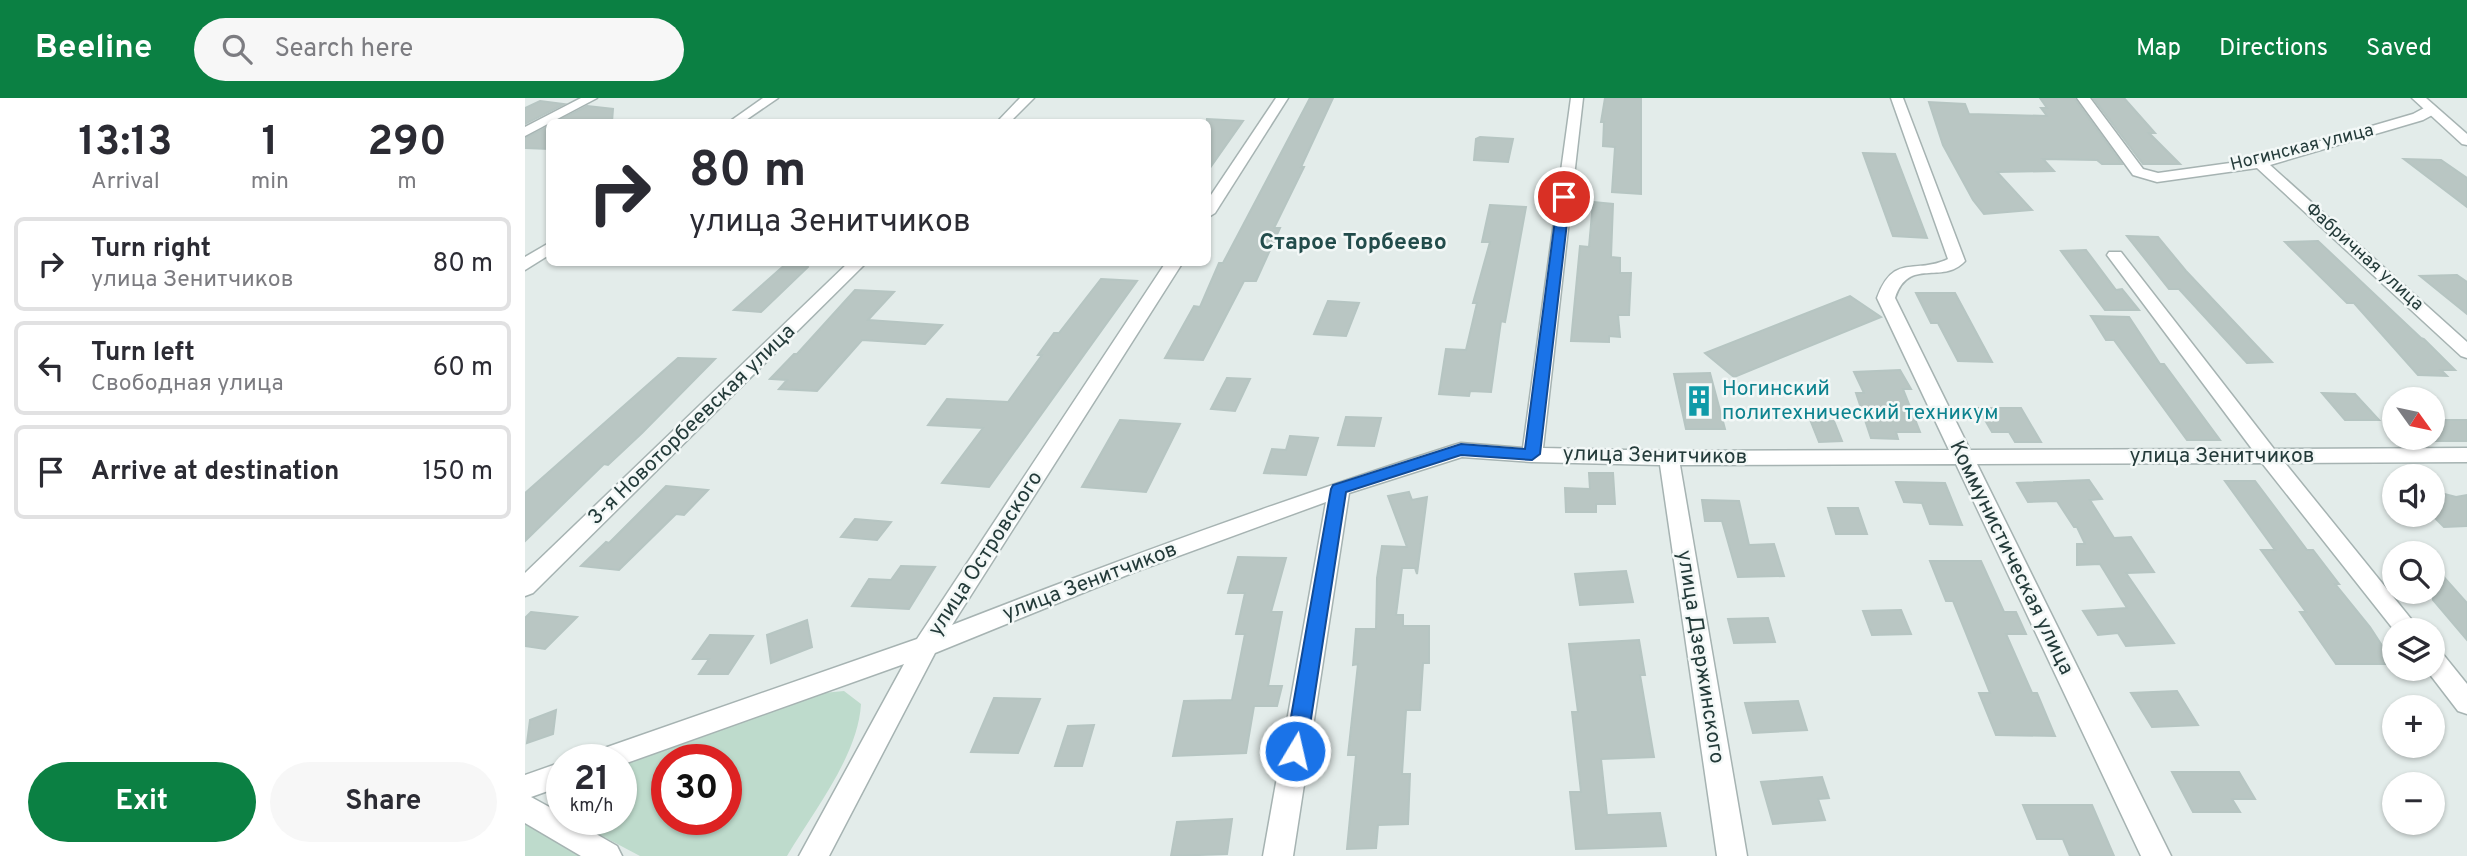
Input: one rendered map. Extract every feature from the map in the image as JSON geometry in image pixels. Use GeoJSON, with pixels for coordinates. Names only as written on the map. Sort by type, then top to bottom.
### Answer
{"type":"FeatureCollection","features":[{"type":"Feature","properties":{"kind":"street"},"geometry":{"type":"LineString","coordinates":[[550,119],[591,98]]}},
{"type":"Feature","properties":{"kind":"street"},"geometry":{"type":"LineString","coordinates":[[740,119],[772,98]]}},
{"type":"Feature","properties":{"kind":"street"},"geometry":{"type":"LineString","coordinates":[[1006,119],[1028,98]]}},
{"type":"Feature","properties":{"kind":"street"},"geometry":{"type":"LineString","coordinates":[[1211,207],[1282,98]]}},
{"type":"Feature","properties":{"kind":"street"},"geometry":{"type":"LineString","coordinates":[[1532,454],[1577,98]]}},
{"type":"Feature","properties":{"kind":"street","name":"Коммунистическая улица"},"geometry":{"type":"LineString","coordinates":[[1897,98],[1957,261],[1950,266],[1929,267],[1898,275],[1889,285],[1886,298],[2156,856]]}},
{"type":"Feature","properties":{"kind":"street","name":"Ногинская улица"},"geometry":{"type":"LineString","coordinates":[[2083,98],[2138,173],[2157,178],[2260,163],[2418,117],[2431,110]]}},
{"type":"Feature","properties":{"kind":"street"},"geometry":{"type":"LineString","coordinates":[[2418,98],[2467,141]]}},
{"type":"Feature","properties":{"kind":"street"},"geometry":{"type":"LineString","coordinates":[[525,132],[546,121]]}},
{"type":"Feature","properties":{"kind":"street","name":"Фабричная улица"},"geometry":{"type":"LineString","coordinates":[[2260,163],[2467,352]]}},
{"type":"Feature","properties":{"kind":"street"},"geometry":{"type":"LineString","coordinates":[[525,265],[546,250]]}},
{"type":"Feature","properties":{"kind":"street"},"geometry":{"type":"LineString","coordinates":[[2115,255],[2269,457],[2399,618]]}},
{"type":"Feature","properties":{"kind":"street","name":"3-я Новоторбеевская улица"},"geometry":{"type":"LineString","coordinates":[[525,587],[855,266]]}},
{"type":"Feature","properties":{"kind":"street","name":"улица Островского"},"geometry":{"type":"LineString","coordinates":[[814,856],[926,646],[1172,266]]}},
{"type":"Feature","properties":{"kind":"street","name":"улица Зенитчиков"},"geometry":{"type":"LineString","coordinates":[[637,748],[926,646],[1124,567],[1339,489],[1461,450],[1669,458],[2467,455]]}},
{"type":"Feature","properties":{"kind":"street","name":"улица Дзержинского"},"geometry":{"type":"LineString","coordinates":[[1669,458],[1732,856]]}},
{"type":"Feature","properties":{"kind":"street"},"geometry":{"type":"LineString","coordinates":[[1278,856],[1339,489]]}},
{"type":"Feature","properties":{"kind":"street"},"geometry":{"type":"LineString","coordinates":[[2445,675],[2467,702]]}},
{"type":"Feature","properties":{"kind":"street"},"geometry":{"type":"LineString","coordinates":[[525,787],[546,780]]}},
{"type":"Feature","properties":{"kind":"street"},"geometry":{"type":"LineString","coordinates":[[525,808],[607,856]]}},
{"type":"Feature","properties":{"kind":"green space"},"geometry":{"type":"Polygon","coordinates":[[[844,691],[861,704],[852,744],[843,763],[787,856],[640,856],[600,835],[637,835],[637,755],[651,750],[651,835],[742,835],[742,744],[669,744],[823,693],[844,691]]]}},
{"type":"Feature","properties":{"kind":"green space"},"geometry":{"type":"Polygon","coordinates":[[[525,822],[580,856],[525,856],[525,822]]]}},
{"type":"Feature","properties":{"kind":"building"},"geometry":{"type":"Polygon","coordinates":[[[1310,98],[1333,98],[1301,167],[1304,167],[1274,228],[1280,228],[1256,281],[1244,281],[1203,360],[1165,358],[1194,306],[1200,307],[1219,263],[1223,263],[1310,98]]]}},
{"type":"Feature","properties":{"kind":"building"},"geometry":{"type":"Polygon","coordinates":[[[1605,98],[1641,98],[1641,194],[1612,192],[1615,147],[1603,146],[1604,122],[1601,122],[1605,98]]]}},
{"type":"Feature","properties":{"kind":"building"},"geometry":{"type":"Polygon","coordinates":[[[2040,98],[2074,98],[2122,164],[2102,164],[2097,160],[2043,159],[2054,171],[1997,172],[2032,210],[1984,214],[1973,200],[1943,145],[1929,102],[1965,104],[1969,114],[2047,116],[2041,108],[2047,108],[2040,98]]]}},
{"type":"Feature","properties":{"kind":"building"},"geometry":{"type":"Polygon","coordinates":[[[2093,98],[2124,98],[2155,133],[2149,133],[2180,164],[2143,164],[2093,98]]]}},
{"type":"Feature","properties":{"kind":"building"},"geometry":{"type":"Polygon","coordinates":[[[540,101],[564,104],[525,124],[525,108],[540,101]]]}},
{"type":"Feature","properties":{"kind":"building"},"geometry":{"type":"Polygon","coordinates":[[[587,106],[613,109],[612,119],[562,119],[587,106]]]}},
{"type":"Feature","properties":{"kind":"building"},"geometry":{"type":"Polygon","coordinates":[[[1211,119],[1243,121],[1211,166],[1211,119]]]}},
{"type":"Feature","properties":{"kind":"building"},"geometry":{"type":"Polygon","coordinates":[[[546,128],[546,149],[525,148],[525,138],[546,128]]]}},
{"type":"Feature","properties":{"kind":"building"},"geometry":{"type":"Polygon","coordinates":[[[1476,139],[1513,139],[1508,162],[1474,160],[1476,139]]]}},
{"type":"Feature","properties":{"kind":"building"},"geometry":{"type":"Polygon","coordinates":[[[1863,153],[1895,154],[1927,238],[1893,236],[1863,153]]]}},
{"type":"Feature","properties":{"kind":"building"},"geometry":{"type":"Polygon","coordinates":[[[2404,159],[2441,160],[2467,178],[2467,207],[2404,159]]]}},
{"type":"Feature","properties":{"kind":"building"},"geometry":{"type":"Polygon","coordinates":[[[1593,202],[1613,204],[1611,257],[1620,258],[1620,273],[1631,273],[1629,315],[1618,315],[1620,337],[1609,336],[1609,342],[1571,341],[1580,246],[1589,247],[1593,202]]]}},
{"type":"Feature","properties":{"kind":"building"},"geometry":{"type":"Polygon","coordinates":[[[1490,205],[1526,207],[1505,322],[1501,321],[1491,392],[1470,391],[1469,396],[1439,394],[1446,349],[1466,350],[1477,303],[1473,303],[1490,242],[1482,242],[1490,205]]]}},
{"type":"Feature","properties":{"kind":"building"},"geometry":{"type":"Polygon","coordinates":[[[2127,236],[2158,237],[2186,271],[2272,362],[2247,363],[2179,289],[2169,289],[2127,236]]]}},
{"type":"Feature","properties":{"kind":"building"},"geometry":{"type":"Polygon","coordinates":[[[2318,241],[2455,370],[2441,370],[2447,376],[2418,375],[2354,303],[2347,303],[2285,242],[2318,241]]]}},
{"type":"Feature","properties":{"kind":"building"},"geometry":{"type":"Polygon","coordinates":[[[2086,250],[2116,290],[2122,289],[2139,310],[2105,310],[2061,251],[2086,250]]]}},
{"type":"Feature","properties":{"kind":"building"},"geometry":{"type":"Polygon","coordinates":[[[784,266],[808,267],[761,312],[734,310],[784,266]]]}},
{"type":"Feature","properties":{"kind":"building"},"geometry":{"type":"Polygon","coordinates":[[[2457,275],[2467,282],[2467,314],[2420,276],[2457,275]]]}},
{"type":"Feature","properties":{"kind":"building"},"geometry":{"type":"Polygon","coordinates":[[[1101,279],[1137,281],[989,487],[942,483],[983,428],[928,425],[947,399],[1008,402],[1042,355],[1038,355],[1054,333],[1059,333],[1101,279]]]}},
{"type":"Feature","properties":{"kind":"building"},"geometry":{"type":"Polygon","coordinates":[[[855,290],[894,292],[868,320],[942,325],[925,344],[862,340],[817,391],[779,389],[787,380],[770,379],[797,354],[855,290]]]}},
{"type":"Feature","properties":{"kind":"building"},"geometry":{"type":"Polygon","coordinates":[[[1916,293],[1955,293],[1992,362],[1958,361],[1938,323],[1931,323],[1916,293]]]}},
{"type":"Feature","properties":{"kind":"building"},"geometry":{"type":"Polygon","coordinates":[[[1850,296],[1881,317],[1734,377],[1705,353],[1850,296]]]}},
{"type":"Feature","properties":{"kind":"building"},"geometry":{"type":"Polygon","coordinates":[[[1328,301],[1359,303],[1346,336],[1314,334],[1328,301]]]}},
{"type":"Feature","properties":{"kind":"building"},"geometry":{"type":"Polygon","coordinates":[[[2091,316],[2129,317],[2160,364],[2164,364],[2220,440],[2187,440],[2114,340],[2106,340],[2091,316]]]}},
{"type":"Feature","properties":{"kind":"building"},"geometry":{"type":"Polygon","coordinates":[[[678,358],[715,359],[642,433],[608,465],[604,464],[525,541],[525,493],[678,358]]]}},
{"type":"Feature","properties":{"kind":"building"},"geometry":{"type":"Polygon","coordinates":[[[1900,370],[1911,389],[1903,389],[1920,432],[1896,432],[1898,439],[1871,438],[1856,393],[1864,393],[1854,372],[1900,370]]]}},
{"type":"Feature","properties":{"kind":"building","name":"Ногинский политехнический техникум"},"geometry":{"type":"Polygon","coordinates":[[[1710,373],[1725,429],[1686,429],[1674,374],[1710,373]]]}},
{"type":"Feature","properties":{"kind":"building"},"geometry":{"type":"Polygon","coordinates":[[[1227,378],[1250,379],[1235,411],[1211,409],[1227,378]]]}},
{"type":"Feature","properties":{"kind":"building"},"geometry":{"type":"Polygon","coordinates":[[[2322,393],[2355,394],[2379,420],[2345,420],[2322,393]]]}},
{"type":"Feature","properties":{"kind":"building"},"geometry":{"type":"Polygon","coordinates":[[[1978,408],[2021,408],[2041,442],[2015,442],[2009,432],[1992,432],[1978,408]]]}},
{"type":"Feature","properties":{"kind":"building"},"geometry":{"type":"Polygon","coordinates":[[[1346,417],[1381,418],[1374,446],[1338,445],[1346,417]]]}},
{"type":"Feature","properties":{"kind":"building"},"geometry":{"type":"Polygon","coordinates":[[[1120,420],[1180,424],[1146,492],[1082,487],[1120,420]]]}},
{"type":"Feature","properties":{"kind":"building"},"geometry":{"type":"Polygon","coordinates":[[[2445,420],[2467,420],[2467,441],[2445,441],[2445,420]]]}},
{"type":"Feature","properties":{"kind":"building"},"geometry":{"type":"Polygon","coordinates":[[[1834,421],[1842,441],[1819,442],[1811,422],[1834,421]]]}},
{"type":"Feature","properties":{"kind":"building"},"geometry":{"type":"Polygon","coordinates":[[[1290,436],[1318,438],[1306,475],[1264,473],[1272,449],[1286,450],[1290,436]]]}},
{"type":"Feature","properties":{"kind":"building"},"geometry":{"type":"Polygon","coordinates":[[[1589,473],[1613,473],[1615,504],[1596,504],[1596,512],[1566,512],[1565,488],[1590,489],[1589,473]]]}},
{"type":"Feature","properties":{"kind":"building"},"geometry":{"type":"Polygon","coordinates":[[[2089,480],[2102,499],[2090,500],[2114,538],[2131,537],[2154,572],[2126,573],[2174,643],[2126,646],[2118,633],[2098,635],[2083,611],[2127,608],[2100,564],[2077,565],[2077,544],[2085,544],[2077,527],[2074,527],[2057,501],[2028,502],[2017,483],[2089,480]]]}},
{"type":"Feature","properties":{"kind":"building"},"geometry":{"type":"Polygon","coordinates":[[[2225,481],[2255,481],[2307,550],[2313,550],[2339,584],[2335,584],[2370,627],[2382,646],[2382,664],[2336,664],[2300,612],[2306,612],[2261,550],[2275,550],[2225,481]]]}},
{"type":"Feature","properties":{"kind":"building"},"geometry":{"type":"Polygon","coordinates":[[[1896,482],[1945,483],[1962,525],[1930,524],[1922,503],[1904,502],[1896,482]]]}},
{"type":"Feature","properties":{"kind":"building"},"geometry":{"type":"Polygon","coordinates":[[[666,486],[708,490],[684,515],[676,514],[619,570],[581,566],[606,542],[609,543],[666,486]]]}},
{"type":"Feature","properties":{"kind":"building"},"geometry":{"type":"Polygon","coordinates":[[[1409,492],[1412,500],[1427,497],[1417,574],[1415,568],[1402,568],[1396,615],[1403,615],[1403,626],[1429,626],[1429,663],[1423,663],[1420,710],[1406,710],[1402,774],[1410,774],[1408,824],[1378,825],[1376,848],[1347,849],[1356,755],[1348,755],[1358,664],[1353,665],[1356,629],[1376,629],[1377,578],[1382,546],[1407,547],[1388,496],[1409,492]]]}},
{"type":"Feature","properties":{"kind":"building"},"geometry":{"type":"Polygon","coordinates":[[[2445,494],[2456,497],[2467,495],[2467,526],[2445,527],[2445,494]]]}},
{"type":"Feature","properties":{"kind":"building"},"geometry":{"type":"Polygon","coordinates":[[[1702,500],[1739,501],[1749,545],[1774,544],[1784,576],[1738,577],[1722,521],[1705,521],[1702,500]]]}},
{"type":"Feature","properties":{"kind":"building"},"geometry":{"type":"Polygon","coordinates":[[[1828,508],[1858,508],[1867,534],[1836,534],[1828,508]]]}},
{"type":"Feature","properties":{"kind":"building"},"geometry":{"type":"Polygon","coordinates":[[[855,519],[891,522],[877,540],[841,537],[855,519]]]}},
{"type":"Feature","properties":{"kind":"building"},"geometry":{"type":"Polygon","coordinates":[[[1238,557],[1286,558],[1271,612],[1282,612],[1268,686],[1282,686],[1277,706],[1254,706],[1246,753],[1173,756],[1184,701],[1232,700],[1245,634],[1236,634],[1245,593],[1228,593],[1238,557]]]}},
{"type":"Feature","properties":{"kind":"building"},"geometry":{"type":"Polygon","coordinates":[[[1930,561],[1981,561],[2004,612],[2016,612],[2026,634],[2006,634],[2032,693],[2037,693],[2055,736],[1996,735],[1979,693],[1990,693],[1953,601],[1946,601],[1930,561]]]}},
{"type":"Feature","properties":{"kind":"building"},"geometry":{"type":"Polygon","coordinates":[[[901,566],[935,567],[909,609],[852,606],[869,579],[891,580],[901,566]]]}},
{"type":"Feature","properties":{"kind":"building"},"geometry":{"type":"Polygon","coordinates":[[[1626,571],[1633,602],[1580,605],[1575,574],[1626,571]]]}},
{"type":"Feature","properties":{"kind":"building"},"geometry":{"type":"Polygon","coordinates":[[[2445,578],[2467,603],[2467,640],[2436,604],[2445,604],[2445,578]]]}},
{"type":"Feature","properties":{"kind":"building"},"geometry":{"type":"Polygon","coordinates":[[[1901,610],[1911,634],[1872,635],[1863,611],[1901,610]]]}},
{"type":"Feature","properties":{"kind":"building"},"geometry":{"type":"Polygon","coordinates":[[[531,612],[577,617],[545,649],[525,646],[525,618],[531,612]]]}},
{"type":"Feature","properties":{"kind":"building"},"geometry":{"type":"Polygon","coordinates":[[[1768,618],[1775,642],[1734,643],[1728,619],[1768,618]]]}},
{"type":"Feature","properties":{"kind":"building"},"geometry":{"type":"Polygon","coordinates":[[[807,620],[812,647],[771,663],[767,635],[807,620]]]}},
{"type":"Feature","properties":{"kind":"building"},"geometry":{"type":"Polygon","coordinates":[[[710,635],[753,636],[728,674],[699,674],[709,659],[693,659],[710,635]]]}},
{"type":"Feature","properties":{"kind":"building"},"geometry":{"type":"Polygon","coordinates":[[[1639,640],[1645,675],[1640,675],[1654,757],[1601,759],[1607,815],[1660,813],[1666,846],[1576,849],[1570,792],[1581,792],[1572,712],[1578,712],[1569,644],[1639,640]]]}},
{"type":"Feature","properties":{"kind":"building"},"geometry":{"type":"Polygon","coordinates":[[[2177,691],[2198,725],[2152,727],[2131,693],[2177,691]]]}},
{"type":"Feature","properties":{"kind":"building"},"geometry":{"type":"Polygon","coordinates":[[[994,698],[1040,699],[1018,753],[971,752],[994,698]]]}},
{"type":"Feature","properties":{"kind":"building"},"geometry":{"type":"Polygon","coordinates":[[[1798,701],[1807,730],[1753,733],[1745,703],[1798,701]]]}},
{"type":"Feature","properties":{"kind":"building"},"geometry":{"type":"Polygon","coordinates":[[[556,710],[553,734],[527,743],[530,720],[556,710]]]}},
{"type":"Feature","properties":{"kind":"building"},"geometry":{"type":"Polygon","coordinates":[[[1094,725],[1082,766],[1055,766],[1068,726],[1094,725]]]}},
{"type":"Feature","properties":{"kind":"building"},"geometry":{"type":"Polygon","coordinates":[[[2172,772],[2239,772],[2255,799],[2232,799],[2240,812],[2193,812],[2172,772]]]}},
{"type":"Feature","properties":{"kind":"building"},"geometry":{"type":"Polygon","coordinates":[[[1822,777],[1829,798],[1818,799],[1825,820],[1773,824],[1761,782],[1822,777]]]}},
{"type":"Feature","properties":{"kind":"building"},"geometry":{"type":"Polygon","coordinates":[[[2023,805],[2092,805],[2114,856],[2070,856],[2063,839],[2037,839],[2023,805]]]}},
{"type":"Feature","properties":{"kind":"building"},"geometry":{"type":"Polygon","coordinates":[[[1232,819],[1227,854],[1171,856],[1177,822],[1232,819]]]}},
{"type":"Feature","properties":{"kind":"place","name":"Ногинский политехнический техникум"},"geometry":{"type":"Point","coordinates":[1699,401]}},
{"type":"Feature","properties":{"kind":"district","name":"Старое Торбеево"},"geometry":{"type":"Point","coordinates":[1353,243]}},
{"type":"Feature","properties":{"kind":"route"},"geometry":{"type":"LineString","coordinates":[[1295,751],[1339,489],[1461,450],[1532,454],[1564,197]]}}]}
